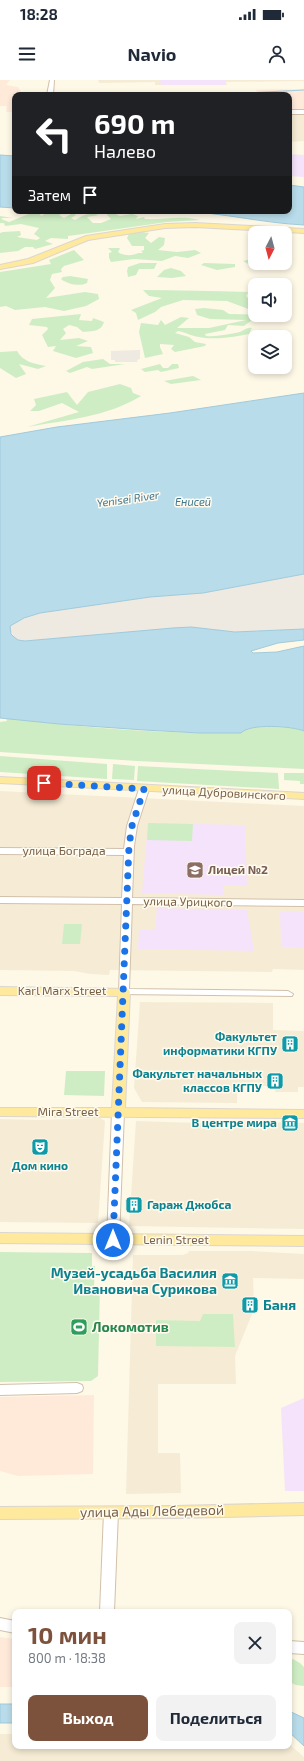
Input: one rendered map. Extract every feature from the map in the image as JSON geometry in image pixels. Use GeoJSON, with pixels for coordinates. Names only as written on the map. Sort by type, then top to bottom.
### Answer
{"type":"FeatureCollection","features":[{"type":"Feature","properties":{"kind":"main road"},"geometry":{"type":"LineString","coordinates":[[0,267],[30,260],[86,238],[96,238],[178,225],[304,231]]}},
{"type":"Feature","properties":{"kind":"main road"},"geometry":{"type":"LineString","coordinates":[[0,270],[34,263],[96,238]]}},
{"type":"Feature","properties":{"kind":"main road","name":"улица Дубровинского"},"geometry":{"type":"LineString","coordinates":[[0,780],[144,789],[304,796]]}},
{"type":"Feature","properties":{"kind":"main road","name":"Karl Marx Street"},"geometry":{"type":"LineString","coordinates":[[0,991],[124,992]]}},
{"type":"Feature","properties":{"kind":"main road"},"geometry":{"type":"LineString","coordinates":[[118,1112],[124,992]]}},
{"type":"Feature","properties":{"kind":"main road","name":"Mira Street"},"geometry":{"type":"LineString","coordinates":[[0,1112],[304,1114]]}},
{"type":"Feature","properties":{"kind":"main road","name":"Lenin Street"},"geometry":{"type":"LineString","coordinates":[[0,1238],[304,1241]]}},
{"type":"Feature","properties":{"kind":"main road","name":"улица Ады Лебедевой"},"geometry":{"type":"LineString","coordinates":[[0,1513],[304,1509]]}},
{"type":"Feature","properties":{"kind":"street"},"geometry":{"type":"LineString","coordinates":[[50,92],[52,80]]}},
{"type":"Feature","properties":{"kind":"street"},"geometry":{"type":"LineString","coordinates":[[292,112],[304,112]]}},
{"type":"Feature","properties":{"kind":"street"},"geometry":{"type":"LineString","coordinates":[[144,789],[132,826],[129,852],[124,992],[288,994]]}},
{"type":"Feature","properties":{"kind":"street","name":"улица Бограда"},"geometry":{"type":"LineString","coordinates":[[0,851],[129,852]]}},
{"type":"Feature","properties":{"kind":"street","name":"улица Урицкого"},"geometry":{"type":"LineString","coordinates":[[0,900],[127,900],[304,903]]}},
{"type":"Feature","properties":{"kind":"street"},"geometry":{"type":"LineString","coordinates":[[113,1240],[118,1112]]}},
{"type":"Feature","properties":{"kind":"street"},"geometry":{"type":"LineString","coordinates":[[0,1390],[77,1388]]}},
{"type":"Feature","properties":{"kind":"street"},"geometry":{"type":"LineString","coordinates":[[107,1609],[111,1512]]}},
{"type":"Feature","properties":{"kind":"street"},"geometry":{"type":"LineString","coordinates":[[0,1624],[12,1626]]}},
{"type":"Feature","properties":{"kind":"street"},"geometry":{"type":"LineString","coordinates":[[292,1647],[304,1648]]}},
{"type":"Feature","properties":{"kind":"shaded area"},"geometry":{"type":"Polygon","coordinates":[[[0,80],[10,80],[6,85],[18,87],[21,92],[12,92],[12,112],[6,112],[7,106],[0,106],[0,80]]]}},
{"type":"Feature","properties":{"kind":"shaded area"},"geometry":{"type":"Polygon","coordinates":[[[98,80],[304,81],[226,82],[227,85],[155,85],[155,82],[99,83],[98,80]]]}},
{"type":"Feature","properties":{"kind":"shaded area"},"geometry":{"type":"Polygon","coordinates":[[[160,80],[225,80],[226,85],[161,85],[160,80]]]}},
{"type":"Feature","properties":{"kind":"shaded area"},"geometry":{"type":"Polygon","coordinates":[[[304,89],[304,110],[292,110],[292,92],[257,92],[256,90],[304,89]]]}},
{"type":"Feature","properties":{"kind":"shaded area"},"geometry":{"type":"Polygon","coordinates":[[[292,114],[304,115],[304,141],[292,142],[292,114]]]}},
{"type":"Feature","properties":{"kind":"shaded area"},"geometry":{"type":"Polygon","coordinates":[[[292,154],[304,155],[304,177],[292,176],[292,154]]]}},
{"type":"Feature","properties":{"kind":"shaded area"},"geometry":{"type":"Polygon","coordinates":[[[140,350],[140,359],[137,360],[138,362],[115,362],[115,360],[111,360],[111,351],[140,350]]]}},
{"type":"Feature","properties":{"kind":"shaded area"},"geometry":{"type":"Polygon","coordinates":[[[304,574],[304,629],[235,632],[191,627],[25,641],[18,640],[14,637],[10,630],[10,626],[15,622],[40,613],[150,597],[203,593],[304,574]]]}},
{"type":"Feature","properties":{"kind":"shaded area"},"geometry":{"type":"Polygon","coordinates":[[[0,791],[304,806],[304,970],[273,969],[272,972],[110,970],[109,975],[74,971],[0,970],[0,791]]]}},
{"type":"Feature","properties":{"kind":"shaded area","name":"Лицей №2"},"geometry":{"type":"Polygon","coordinates":[[[148,823],[245,825],[247,885],[223,885],[223,895],[142,893],[148,823]]]}},
{"type":"Feature","properties":{"kind":"shaded area"},"geometry":{"type":"Polygon","coordinates":[[[157,908],[247,910],[254,951],[138,949],[139,929],[155,929],[157,908]]]}},
{"type":"Feature","properties":{"kind":"shaded area"},"geometry":{"type":"Polygon","coordinates":[[[280,911],[304,912],[304,948],[281,947],[280,911]]]}},
{"type":"Feature","properties":{"kind":"shaded area"},"geometry":{"type":"Polygon","coordinates":[[[140,1002],[273,1003],[273,1030],[304,1031],[304,1087],[298,1087],[298,1092],[275,1092],[275,1086],[237,1086],[237,1103],[142,1102],[134,1088],[140,1002]]]}},
{"type":"Feature","properties":{"kind":"shaded area"},"geometry":{"type":"Polygon","coordinates":[[[100,1118],[105,1121],[98,1223],[0,1222],[0,1119],[37,1120],[100,1118]]]}},
{"type":"Feature","properties":{"kind":"shaded area"},"geometry":{"type":"Polygon","coordinates":[[[136,1121],[229,1124],[229,1121],[304,1123],[304,1229],[129,1226],[136,1121]]]}},
{"type":"Feature","properties":{"kind":"shaded area"},"geometry":{"type":"Polygon","coordinates":[[[189,1251],[251,1251],[304,1254],[304,1279],[253,1278],[254,1309],[235,1356],[236,1384],[158,1384],[158,1453],[180,1453],[181,1493],[126,1494],[133,1255],[183,1255],[189,1251]]]}},
{"type":"Feature","properties":{"kind":"shaded area"},"geometry":{"type":"Polygon","coordinates":[[[94,1395],[93,1474],[18,1476],[0,1471],[0,1397],[94,1395]]]}},
{"type":"Feature","properties":{"kind":"shaded area"},"geometry":{"type":"Polygon","coordinates":[[[304,1398],[304,1491],[285,1491],[281,1408],[304,1398]]]}},
{"type":"Feature","properties":{"kind":"shaded area"},"geometry":{"type":"Polygon","coordinates":[[[0,1637],[12,1639],[12,1687],[0,1687],[0,1637]]]}},
{"type":"Feature","properties":{"kind":"shaded area"},"geometry":{"type":"Polygon","coordinates":[[[0,1734],[12,1734],[12,1749],[292,1749],[292,1747],[304,1757],[304,1761],[0,1761],[0,1734]]]}},
{"type":"Feature","properties":{"kind":"green space"},"geometry":{"type":"Polygon","coordinates":[[[29,214],[40,214],[41,216],[45,214],[62,214],[59,215],[64,218],[74,214],[76,215],[71,218],[75,220],[87,214],[99,215],[87,217],[93,223],[101,223],[111,219],[108,214],[116,214],[120,216],[132,214],[138,216],[136,219],[144,217],[145,219],[179,218],[200,220],[167,222],[68,236],[68,239],[51,238],[45,241],[53,244],[35,249],[33,247],[25,247],[18,251],[0,253],[0,233],[20,231],[21,235],[17,237],[37,240],[40,238],[34,234],[39,228],[21,224],[5,226],[4,223],[0,223],[0,216],[13,218],[1,219],[9,222],[29,214]]]}},
{"type":"Feature","properties":{"kind":"green space"},"geometry":{"type":"Polygon","coordinates":[[[142,232],[149,233],[145,238],[151,243],[159,237],[165,238],[164,245],[158,250],[177,252],[195,250],[201,253],[188,258],[175,256],[162,261],[134,259],[111,262],[109,253],[112,252],[108,248],[120,248],[118,252],[125,255],[143,253],[141,251],[144,250],[144,246],[132,246],[127,238],[129,234],[142,232]]]}},
{"type":"Feature","properties":{"kind":"green space"},"geometry":{"type":"Polygon","coordinates":[[[74,250],[84,260],[64,266],[61,269],[62,272],[52,274],[50,280],[55,288],[46,298],[85,292],[98,294],[99,299],[86,306],[64,311],[45,307],[15,310],[6,306],[0,307],[0,272],[51,264],[49,260],[74,250]]]}},
{"type":"Feature","properties":{"kind":"green space"},"geometry":{"type":"Polygon","coordinates":[[[140,263],[157,263],[154,269],[139,269],[136,275],[128,277],[128,267],[140,263]]]}},
{"type":"Feature","properties":{"kind":"green space"},"geometry":{"type":"Polygon","coordinates":[[[204,263],[235,264],[235,267],[217,270],[201,265],[204,263]]]}},
{"type":"Feature","properties":{"kind":"green space"},"geometry":{"type":"Polygon","coordinates":[[[171,268],[181,271],[186,276],[172,278],[157,277],[164,270],[171,268]]]}},
{"type":"Feature","properties":{"kind":"green space"},"geometry":{"type":"Polygon","coordinates":[[[70,276],[88,279],[87,283],[81,285],[74,284],[61,279],[63,277],[70,276]]]}},
{"type":"Feature","properties":{"kind":"green space"},"geometry":{"type":"Polygon","coordinates":[[[143,290],[248,292],[246,296],[248,298],[248,309],[227,301],[183,300],[161,307],[155,312],[138,320],[136,313],[131,310],[162,298],[149,296],[143,290]]]}},
{"type":"Feature","properties":{"kind":"green space"},"geometry":{"type":"Polygon","coordinates":[[[204,308],[223,310],[229,314],[248,314],[248,322],[249,322],[244,326],[228,325],[225,330],[205,334],[206,336],[219,336],[252,328],[251,330],[248,330],[248,334],[217,338],[204,338],[178,331],[175,333],[189,337],[195,342],[206,344],[205,346],[175,352],[171,349],[174,345],[160,344],[163,354],[145,358],[139,332],[141,323],[158,325],[161,320],[165,325],[181,317],[189,318],[177,328],[209,328],[246,320],[210,319],[197,315],[195,309],[204,308]]]}},
{"type":"Feature","properties":{"kind":"green space"},"geometry":{"type":"Polygon","coordinates":[[[81,314],[79,320],[92,321],[93,318],[104,322],[101,328],[93,331],[83,332],[77,327],[69,325],[63,329],[66,333],[60,340],[79,338],[88,341],[76,346],[91,347],[93,353],[76,358],[53,351],[56,346],[48,347],[42,335],[48,329],[47,327],[29,325],[32,319],[81,314]]]}},
{"type":"Feature","properties":{"kind":"green space"},"geometry":{"type":"Polygon","coordinates":[[[17,351],[26,360],[46,366],[38,369],[19,364],[26,374],[16,378],[0,368],[0,352],[17,351]]]}},
{"type":"Feature","properties":{"kind":"green space"},"geometry":{"type":"Polygon","coordinates":[[[103,359],[110,364],[125,364],[92,369],[87,367],[70,373],[66,371],[83,362],[103,359]]]}},
{"type":"Feature","properties":{"kind":"green space"},"geometry":{"type":"Polygon","coordinates":[[[160,364],[163,368],[168,368],[172,364],[178,364],[179,368],[161,372],[158,370],[145,372],[141,369],[160,364]]]}},
{"type":"Feature","properties":{"kind":"green space"},"geometry":{"type":"Polygon","coordinates":[[[193,376],[201,380],[171,384],[164,381],[193,376]]]}},
{"type":"Feature","properties":{"kind":"green space"},"geometry":{"type":"Polygon","coordinates":[[[120,384],[131,388],[133,393],[141,396],[114,409],[86,417],[27,427],[79,412],[62,403],[39,411],[30,411],[36,405],[34,399],[67,392],[77,405],[88,392],[120,384]]]}},
{"type":"Feature","properties":{"kind":"green space"},"geometry":{"type":"Polygon","coordinates":[[[6,718],[65,725],[153,731],[241,733],[253,728],[271,726],[298,729],[304,731],[304,769],[137,761],[0,752],[0,722],[7,721],[6,718]]]}},
{"type":"Feature","properties":{"kind":"green space"},"geometry":{"type":"Polygon","coordinates":[[[0,756],[107,764],[107,779],[0,772],[0,756]]]}},
{"type":"Feature","properties":{"kind":"green space"},"geometry":{"type":"Polygon","coordinates":[[[113,764],[135,766],[134,780],[112,779],[113,764]]]}},
{"type":"Feature","properties":{"kind":"green space"},"geometry":{"type":"Polygon","coordinates":[[[138,766],[278,773],[279,789],[137,781],[138,766]]]}},
{"type":"Feature","properties":{"kind":"green space"},"geometry":{"type":"Polygon","coordinates":[[[284,773],[304,773],[304,784],[300,784],[300,781],[284,780],[284,773]]]}},
{"type":"Feature","properties":{"kind":"green space"},"geometry":{"type":"Polygon","coordinates":[[[148,823],[193,824],[192,841],[147,840],[148,823]]]}},
{"type":"Feature","properties":{"kind":"green space"},"geometry":{"type":"Polygon","coordinates":[[[64,924],[82,924],[80,944],[62,944],[64,924]]]}},
{"type":"Feature","properties":{"kind":"green space"},"geometry":{"type":"Polygon","coordinates":[[[66,1071],[105,1071],[104,1096],[64,1095],[66,1071]]]}},
{"type":"Feature","properties":{"kind":"green space","name":"Локомотив"},"geometry":{"type":"Polygon","coordinates":[[[0,1252],[92,1253],[92,1266],[95,1266],[94,1287],[100,1287],[98,1376],[91,1381],[0,1382],[0,1252]]]}},
{"type":"Feature","properties":{"kind":"green space"},"geometry":{"type":"Polygon","coordinates":[[[203,1314],[233,1314],[235,1347],[156,1346],[156,1320],[200,1321],[203,1314]]]}},
{"type":"Feature","properties":{"kind":"green space"},"geometry":{"type":"Polygon","coordinates":[[[292,1659],[304,1667],[304,1686],[292,1683],[292,1659]]]}},
{"type":"Feature","properties":{"kind":"water"},"geometry":{"type":"Polygon","coordinates":[[[0,155],[12,156],[12,208],[0,207],[0,155]]]}},
{"type":"Feature","properties":{"kind":"water"},"geometry":{"type":"Polygon","coordinates":[[[292,185],[304,187],[304,225],[213,214],[292,214],[292,185]]]}},
{"type":"Feature","properties":{"kind":"water","name":"Енисей"},"geometry":{"type":"Polygon","coordinates":[[[304,393],[304,574],[203,593],[150,597],[40,613],[24,618],[10,626],[11,634],[14,637],[18,640],[25,641],[191,627],[235,632],[304,629],[304,640],[278,643],[251,651],[253,653],[277,652],[304,646],[304,731],[271,726],[253,728],[241,733],[200,733],[59,724],[0,718],[0,437],[57,427],[170,413],[304,393]]]}},
{"type":"Feature","properties":{"kind":"water"},"geometry":{"type":"Polygon","coordinates":[[[0,1704],[12,1704],[12,1723],[0,1723],[0,1704]]]}},
{"type":"Feature","properties":{"kind":"water"},"geometry":{"type":"Polygon","coordinates":[[[292,1712],[304,1718],[304,1746],[292,1735],[292,1712]]]}},
{"type":"Feature","properties":{"kind":"waterway"},"geometry":{"type":"LineString","coordinates":[[266,92],[304,90]]}},
{"type":"Feature","properties":{"kind":"place","name":"Лицей №2"},"geometry":{"type":"Point","coordinates":[195,870]}},
{"type":"Feature","properties":{"kind":"place","name":"Факультет информатики КГПУ"},"geometry":{"type":"Point","coordinates":[290,1044]}},
{"type":"Feature","properties":{"kind":"place","name":"Факультет начальных классов КГПУ"},"geometry":{"type":"Point","coordinates":[275,1081]}},
{"type":"Feature","properties":{"kind":"place","name":"В центре мира"},"geometry":{"type":"Point","coordinates":[290,1123]}},
{"type":"Feature","properties":{"kind":"place","name":"Дом кино"},"geometry":{"type":"Point","coordinates":[40,1147]}},
{"type":"Feature","properties":{"kind":"place","name":"Гараж Джобса"},"geometry":{"type":"Point","coordinates":[134,1205]}},
{"type":"Feature","properties":{"kind":"place","name":"Музей-усадьба Василия Ивановича Сурикова"},"geometry":{"type":"Point","coordinates":[230,1281]}},
{"type":"Feature","properties":{"kind":"place","name":"Баня"},"geometry":{"type":"Point","coordinates":[250,1305]}},
{"type":"Feature","properties":{"kind":"place","name":"Локомотив"},"geometry":{"type":"Point","coordinates":[79,1327]}},
{"type":"Feature","properties":{"kind":"route"},"geometry":{"type":"LineString","coordinates":[[44,783],[144,789],[132,826],[129,846],[124,1001],[112,1226],[113,1240]]}},
{"type":"Feature","properties":{"kind":"water label","name":"Yenisei River"},"geometry":{"type":"Point","coordinates":[128,499]}}]}
